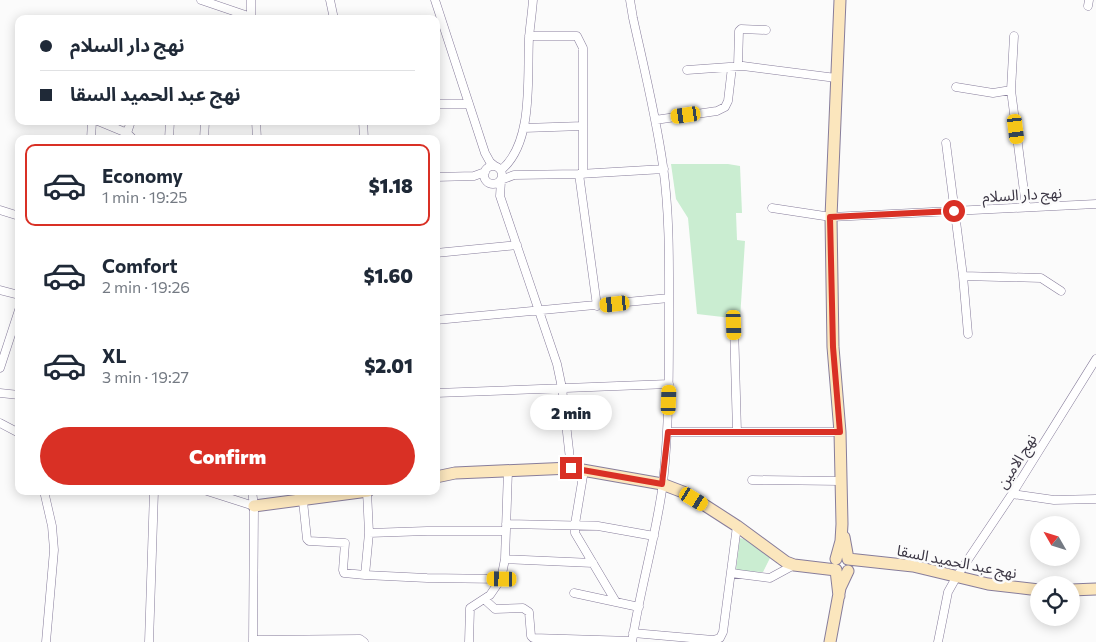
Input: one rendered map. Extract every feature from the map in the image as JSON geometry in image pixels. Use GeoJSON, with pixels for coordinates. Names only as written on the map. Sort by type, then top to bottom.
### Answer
{"type":"FeatureCollection","features":[{"type":"Feature","properties":{"kind":"street"},"geometry":{"type":"LineString","coordinates":[[201,0],[243,15]]}},
{"type":"Feature","properties":{"kind":"street"},"geometry":{"type":"LineString","coordinates":[[251,0],[251,15]]}},
{"type":"Feature","properties":{"kind":"street"},"geometry":{"type":"LineString","coordinates":[[330,0],[333,15]]}},
{"type":"Feature","properties":{"kind":"street"},"geometry":{"type":"LineString","coordinates":[[435,0],[440,15]]}},
{"type":"Feature","properties":{"kind":"street"},"geometry":{"type":"LineString","coordinates":[[440,177],[486,177],[496,184],[500,174],[513,157],[524,128],[533,0]]}},
{"type":"Feature","properties":{"kind":"street"},"geometry":{"type":"LineString","coordinates":[[630,0],[664,169],[668,211],[669,298],[668,432],[654,536],[632,639]]}},
{"type":"Feature","properties":{"kind":"street"},"geometry":{"type":"LineString","coordinates":[[830,642],[839,596],[842,565],[840,432],[833,347],[830,217],[840,0]]}},
{"type":"Feature","properties":{"kind":"street"},"geometry":{"type":"LineString","coordinates":[[440,15],[485,153],[500,174],[500,196]]}},
{"type":"Feature","properties":{"kind":"street"},"geometry":{"type":"LineString","coordinates":[[655,120],[717,111],[725,107],[735,66],[740,29],[766,30]]}},
{"type":"Feature","properties":{"kind":"street"},"geometry":{"type":"LineString","coordinates":[[529,36],[577,36],[583,48],[581,174],[597,306]]}},
{"type":"Feature","properties":{"kind":"street"},"geometry":{"type":"LineString","coordinates":[[1014,36],[1011,90],[1026,208]]}},
{"type":"Feature","properties":{"kind":"street"},"geometry":{"type":"LineString","coordinates":[[687,70],[735,66],[836,78]]}},
{"type":"Feature","properties":{"kind":"street"},"geometry":{"type":"LineString","coordinates":[[956,87],[993,93],[1011,90]]}},
{"type":"Feature","properties":{"kind":"street"},"geometry":{"type":"LineString","coordinates":[[440,104],[469,104]]}},
{"type":"Feature","properties":{"kind":"street"},"geometry":{"type":"LineString","coordinates":[[107,125],[128,135]]}},
{"type":"Feature","properties":{"kind":"street"},"geometry":{"type":"LineString","coordinates":[[524,128],[583,126]]}},
{"type":"Feature","properties":{"kind":"street"},"geometry":{"type":"LineString","coordinates":[[946,143],[963,276],[968,334]]}},
{"type":"Feature","properties":{"kind":"street"},"geometry":{"type":"LineString","coordinates":[[485,153],[486,177],[500,196],[555,357],[562,388],[571,468]]}},
{"type":"Feature","properties":{"kind":"street"},"geometry":{"type":"LineString","coordinates":[[486,177],[489,168],[500,174],[514,176],[664,169]]}},
{"type":"Feature","properties":{"kind":"street","name":"نهج دار السلام"},"geometry":{"type":"LineString","coordinates":[[772,208],[830,217],[1096,204]]}},
{"type":"Feature","properties":{"kind":"street"},"geometry":{"type":"LineString","coordinates":[[0,210],[15,215]]}},
{"type":"Feature","properties":{"kind":"street"},"geometry":{"type":"LineString","coordinates":[[440,254],[517,245]]}},
{"type":"Feature","properties":{"kind":"street"},"geometry":{"type":"LineString","coordinates":[[963,276],[1041,278],[1061,291]]}},
{"type":"Feature","properties":{"kind":"street"},"geometry":{"type":"LineString","coordinates":[[0,290],[15,294]]}},
{"type":"Feature","properties":{"kind":"street"},"geometry":{"type":"LineString","coordinates":[[440,320],[669,298]]}},
{"type":"Feature","properties":{"kind":"street"},"geometry":{"type":"LineString","coordinates":[[0,368],[15,322]]}},
{"type":"Feature","properties":{"kind":"street"},"geometry":{"type":"LineString","coordinates":[[734,325],[737,432]]}},
{"type":"Feature","properties":{"kind":"street","name":"نهج الامين"},"geometry":{"type":"LineString","coordinates":[[938,642],[948,592],[1096,359]]}},
{"type":"Feature","properties":{"kind":"street"},"geometry":{"type":"LineString","coordinates":[[440,393],[669,384]]}},
{"type":"Feature","properties":{"kind":"street"},"geometry":{"type":"LineString","coordinates":[[0,393],[15,395]]}},
{"type":"Feature","properties":{"kind":"street"},"geometry":{"type":"LineString","coordinates":[[0,423],[15,431]]}},
{"type":"Feature","properties":{"kind":"street"},"geometry":{"type":"LineString","coordinates":[[668,432],[840,432]]}},
{"type":"Feature","properties":{"kind":"street","name":"نهج عبد الحميد السقا"},"geometry":{"type":"LineString","coordinates":[[440,475],[508,470],[571,468],[662,484],[683,492],[737,526],[776,555],[794,565],[814,567],[870,562],[914,566],[988,584],[1030,589]]}},
{"type":"Feature","properties":{"kind":"street"},"geometry":{"type":"LineString","coordinates":[[470,642],[470,608],[490,595],[502,579],[505,559],[508,470]]}},
{"type":"Feature","properties":{"kind":"street"},"geometry":{"type":"LineString","coordinates":[[584,470],[575,533],[616,602]]}},
{"type":"Feature","properties":{"kind":"street"},"geometry":{"type":"LineString","coordinates":[[752,480],[840,481]]}},
{"type":"Feature","properties":{"kind":"street"},"geometry":{"type":"LineString","coordinates":[[1012,494],[1054,500],[1096,499]]}},
{"type":"Feature","properties":{"kind":"street"},"geometry":{"type":"LineString","coordinates":[[45,495],[52,526],[54,550],[46,642]]}},
{"type":"Feature","properties":{"kind":"street"},"geometry":{"type":"LineString","coordinates":[[149,642],[154,495]]}},
{"type":"Feature","properties":{"kind":"street"},"geometry":{"type":"LineString","coordinates":[[220,495],[254,506],[303,501],[330,495]]}},
{"type":"Feature","properties":{"kind":"street"},"geometry":{"type":"LineString","coordinates":[[253,495],[253,641],[360,639],[364,642]]}},
{"type":"Feature","properties":{"kind":"street"},"geometry":{"type":"LineString","coordinates":[[365,576],[369,533],[367,495]]}},
{"type":"Feature","properties":{"kind":"street"},"geometry":{"type":"LineString","coordinates":[[303,501],[308,540],[345,543],[344,573],[365,576],[502,579]]}},
{"type":"Feature","properties":{"kind":"street"},"geometry":{"type":"LineString","coordinates":[[369,533],[575,524],[654,536]]}},
{"type":"Feature","properties":{"kind":"street"},"geometry":{"type":"LineString","coordinates":[[484,598],[495,609],[527,609],[529,612],[531,636],[533,638],[713,640],[720,638],[723,632],[737,526]]}},
{"type":"Feature","properties":{"kind":"street"},"geometry":{"type":"LineString","coordinates":[[505,559],[593,563]]}},
{"type":"Feature","properties":{"kind":"street"},"geometry":{"type":"LineString","coordinates":[[730,573],[770,578],[794,565]]}},
{"type":"Feature","properties":{"kind":"street"},"geometry":{"type":"LineString","coordinates":[[1080,590],[1096,589]]}},
{"type":"Feature","properties":{"kind":"street"},"geometry":{"type":"LineString","coordinates":[[574,593],[639,607]]}},
{"type":"Feature","properties":{"kind":"green space"},"geometry":{"type":"Polygon","coordinates":[[[671,164],[728,164],[740,166],[742,213],[736,213],[737,240],[745,241],[740,319],[697,314],[688,218],[676,199],[671,164]]]}},
{"type":"Feature","properties":{"kind":"green space"},"geometry":{"type":"Polygon","coordinates":[[[740,538],[770,558],[763,572],[738,571],[736,569],[740,538]]]}},
{"type":"Feature","properties":{"kind":"route"},"geometry":{"type":"LineString","coordinates":[[571,468],[662,484],[668,432],[840,432],[833,347],[830,217],[954,211]]}}]}
